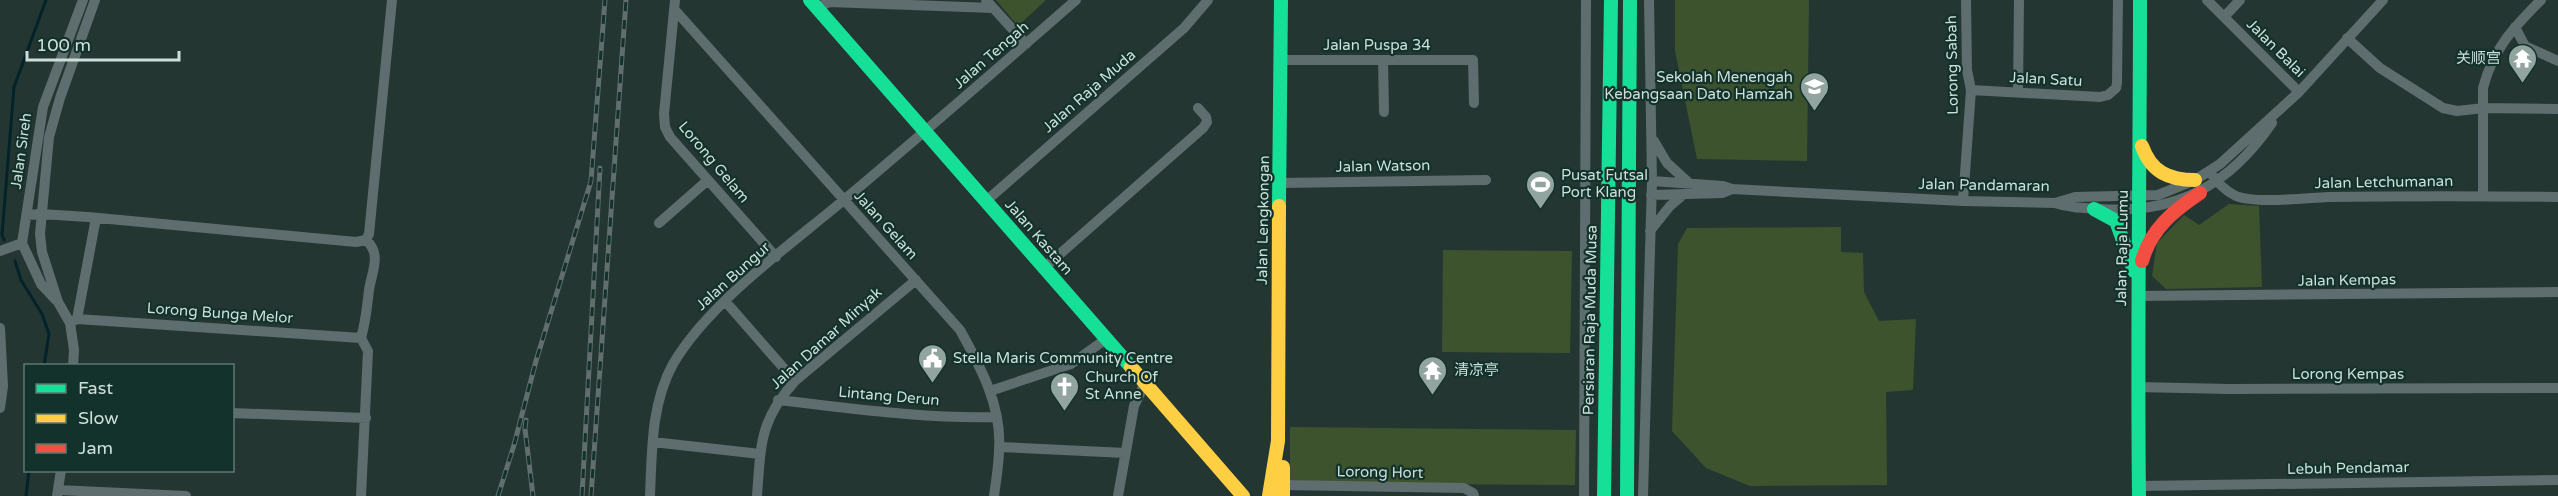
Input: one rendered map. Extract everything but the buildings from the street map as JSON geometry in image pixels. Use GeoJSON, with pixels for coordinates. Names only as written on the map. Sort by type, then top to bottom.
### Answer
{"type":"FeatureCollection","features":[{"type":"Feature","properties":{"kind":"street","name":"Jalan Sireh"},"geometry":{"type":"LineString","coordinates":[[73,364],[73,321],[41,284],[22,243],[43,107],[83,0]]}},
{"type":"Feature","properties":{"kind":"street","name":"Jalan Sireh"},"geometry":{"type":"LineString","coordinates":[[58,302],[42,252],[40,234],[49,137],[60,98],[95,0]]}},
{"type":"Feature","properties":{"kind":"street"},"geometry":{"type":"LineString","coordinates":[[366,240],[369,234],[392,0]]}},
{"type":"Feature","properties":{"kind":"street","name":"Jalan Tengah"},"geometry":{"type":"LineString","coordinates":[[925,132],[1076,0]]}},
{"type":"Feature","properties":{"kind":"street","name":"Jalan Raja Muda"},"geometry":{"type":"LineString","coordinates":[[986,201],[1184,28],[1208,0]]}},
{"type":"Feature","properties":{"kind":"street","name":"Jalan Lengkongan"},"geometry":{"type":"LineString","coordinates":[[1269,496],[1278,441],[1281,0]]}},
{"type":"Feature","properties":{"kind":"street"},"geometry":{"type":"LineString","coordinates":[[1584,496],[1586,0]]}},
{"type":"Feature","properties":{"kind":"street","name":"Persiaran Raja Muda Musa"},"geometry":{"type":"LineString","coordinates":[[1604,496],[1611,0]]}},
{"type":"Feature","properties":{"kind":"street"},"geometry":{"type":"LineString","coordinates":[[1627,496],[1630,0]]}},
{"type":"Feature","properties":{"kind":"street"},"geometry":{"type":"LineString","coordinates":[[1643,496],[1652,180],[1649,0]]}},
{"type":"Feature","properties":{"kind":"street","name":"Lorong Sabah"},"geometry":{"type":"LineString","coordinates":[[1963,201],[1971,90],[1967,70],[1966,0]]}},
{"type":"Feature","properties":{"kind":"street"},"geometry":{"type":"LineString","coordinates":[[2018,93],[2019,0]]}},
{"type":"Feature","properties":{"kind":"street","name":"Jalan Satu"},"geometry":{"type":"LineString","coordinates":[[1971,90],[2100,97],[2108,95],[2116,88],[2118,0]]}},
{"type":"Feature","properties":{"kind":"street","name":"Jalan Raja Lumu"},"geometry":{"type":"LineString","coordinates":[[2139,491],[2137,289],[2140,0]]}},
{"type":"Feature","properties":{"kind":"street","name":"Jalan Balai"},"geometry":{"type":"LineString","coordinates":[[2207,0],[2299,92]]}},
{"type":"Feature","properties":{"kind":"street"},"geometry":{"type":"LineString","coordinates":[[2224,17],[2240,0]]}},
{"type":"Feature","properties":{"kind":"street"},"geometry":{"type":"LineString","coordinates":[[2055,203],[2072,208],[2094,208],[2139,203],[2172,203],[2213,176],[2299,92],[2383,0]]}},
{"type":"Feature","properties":{"kind":"street"},"geometry":{"type":"LineString","coordinates":[[2483,196],[2483,88],[2487,73],[2499,45],[2541,0]]}},
{"type":"Feature","properties":{"kind":"street"},"geometry":{"type":"LineString","coordinates":[[813,4],[829,2],[990,4],[1026,44]]}},
{"type":"Feature","properties":{"kind":"street","name":"Lorong Gelam"},"geometry":{"type":"LineString","coordinates":[[674,4],[664,114],[665,127],[670,137],[776,257]]}},
{"type":"Feature","properties":{"kind":"street","name":"Jalan Gelam"},"geometry":{"type":"LineString","coordinates":[[674,4],[960,330],[990,391],[997,417],[1000,447],[994,496]]}},
{"type":"Feature","properties":{"kind":"street","name":"Jalan Kastam"},"geometry":{"type":"LineString","coordinates":[[813,4],[1243,496]]}},
{"type":"Feature","properties":{"kind":"street"},"geometry":{"type":"LineString","coordinates":[[2515,27],[2526,46],[2558,61]]}},
{"type":"Feature","properties":{"kind":"street"},"geometry":{"type":"LineString","coordinates":[[2348,38],[2380,68],[2443,108],[2457,111],[2484,108],[2558,109]]}},
{"type":"Feature","properties":{"kind":"street","name":"Jalan Puspa 34"},"geometry":{"type":"LineString","coordinates":[[1281,60],[1473,60],[1474,103]]}},
{"type":"Feature","properties":{"kind":"street"},"geometry":{"type":"LineString","coordinates":[[1383,60],[1384,112]]}},
{"type":"Feature","properties":{"kind":"street"},"geometry":{"type":"LineString","coordinates":[[1044,268],[1203,128],[1207,122],[1206,117],[1198,108]]}},
{"type":"Feature","properties":{"kind":"street","name":"Jalan Bungur"},"geometry":{"type":"LineString","coordinates":[[650,496],[658,398],[672,365],[693,334],[776,257],[925,132]]}},
{"type":"Feature","properties":{"kind":"street"},"geometry":{"type":"LineString","coordinates":[[1652,138],[1666,163],[1686,189]]}},
{"type":"Feature","properties":{"kind":"street"},"geometry":{"type":"LineString","coordinates":[[2140,138],[2149,163],[2156,171],[2177,181],[2198,186]]}},
{"type":"Feature","properties":{"kind":"street","name":"Jalan Letchumanan"},"geometry":{"type":"LineString","coordinates":[[2213,176],[2237,197],[2273,200],[2558,197]]}},
{"type":"Feature","properties":{"kind":"street"},"geometry":{"type":"LineString","coordinates":[[658,223],[708,180]]}},
{"type":"Feature","properties":{"kind":"street","name":"Jalan Watson"},"geometry":{"type":"LineString","coordinates":[[1281,183],[1486,180]]}},
{"type":"Feature","properties":{"kind":"street","name":"Jalan Pandamaran"},"geometry":{"type":"LineString","coordinates":[[1652,180],[1686,189],[1723,186],[1732,189],[1963,201],[2055,203],[2075,197],[2139,203]]}},
{"type":"Feature","properties":{"kind":"street"},"geometry":{"type":"LineString","coordinates":[[2137,289],[2144,252],[2168,215],[2198,186]]}},
{"type":"Feature","properties":{"kind":"street"},"geometry":{"type":"LineString","coordinates":[[1651,195],[1686,189]]}},
{"type":"Feature","properties":{"kind":"street"},"geometry":{"type":"LineString","coordinates":[[1649,232],[1686,189]]}},
{"type":"Feature","properties":{"kind":"street"},"geometry":{"type":"LineString","coordinates":[[2094,208],[2116,221],[2121,230],[2137,289]]}},
{"type":"Feature","properties":{"kind":"street"},"geometry":{"type":"LineString","coordinates":[[27,216],[41,214],[356,242],[366,240]]}},
{"type":"Feature","properties":{"kind":"street"},"geometry":{"type":"LineString","coordinates":[[73,321],[96,218]]}},
{"type":"Feature","properties":{"kind":"street"},"geometry":{"type":"LineString","coordinates":[[361,496],[368,351],[361,338],[368,316],[369,288],[376,265],[372,246],[366,240]]}},
{"type":"Feature","properties":{"kind":"street"},"geometry":{"type":"LineString","coordinates":[[0,251],[22,243]]}},
{"type":"Feature","properties":{"kind":"street","name":"Jalan Damar Minyak"},"geometry":{"type":"LineString","coordinates":[[757,496],[761,438],[778,400],[795,381],[916,280]]}},
{"type":"Feature","properties":{"kind":"street","name":"Jalan Kempas"},"geometry":{"type":"LineString","coordinates":[[2137,289],[2558,292]]}},
{"type":"Feature","properties":{"kind":"street"},"geometry":{"type":"LineString","coordinates":[[725,302],[795,381]]}},
{"type":"Feature","properties":{"kind":"street","name":"Lorong Bunga Melor"},"geometry":{"type":"LineString","coordinates":[[73,321],[361,338]]}},
{"type":"Feature","properties":{"kind":"street"},"geometry":{"type":"LineString","coordinates":[[0,328],[3,386],[0,408]]}},
{"type":"Feature","properties":{"kind":"street"},"geometry":{"type":"LineString","coordinates":[[990,391],[1071,364],[1106,339]]}},
{"type":"Feature","properties":{"kind":"street"},"geometry":{"type":"LineString","coordinates":[[1118,496],[1134,406],[1145,383]]}},
{"type":"Feature","properties":{"kind":"street","name":"Lorong Kempas"},"geometry":{"type":"LineString","coordinates":[[2137,387],[2558,388]]}},
{"type":"Feature","properties":{"kind":"street","name":"Lintang Derun"},"geometry":{"type":"LineString","coordinates":[[778,400],[919,415],[964,418],[997,417]]}},
{"type":"Feature","properties":{"kind":"street"},"geometry":{"type":"LineString","coordinates":[[234,413],[366,418]]}},
{"type":"Feature","properties":{"kind":"street","name":"Jalan Lengkongan"},"geometry":{"type":"LineString","coordinates":[[1278,441],[1282,451],[1283,491]]}},
{"type":"Feature","properties":{"kind":"street"},"geometry":{"type":"LineString","coordinates":[[653,442],[760,454]]}},
{"type":"Feature","properties":{"kind":"street"},"geometry":{"type":"LineString","coordinates":[[1000,447],[1125,453]]}},
{"type":"Feature","properties":{"kind":"street"},"geometry":{"type":"LineString","coordinates":[[61,472],[57,493],[186,496]]}},
{"type":"Feature","properties":{"kind":"street","name":"Lebuh Pendamar"},"geometry":{"type":"LineString","coordinates":[[2139,491],[2558,480]]}},
{"type":"Feature","properties":{"kind":"street","name":"Lorong Hort"},"geometry":{"type":"LineString","coordinates":[[1283,491],[1381,492],[1464,488],[1474,496]]}},
{"type":"Feature","properties":{"kind":"green space"},"geometry":{"type":"Polygon","coordinates":[[[996,0],[1046,0],[1018,26],[996,0]]]}},
{"type":"Feature","properties":{"kind":"green space"},"geometry":{"type":"Polygon","coordinates":[[[1675,0],[1809,0],[1807,161],[1697,159],[1675,51],[1675,0]]]}},
{"type":"Feature","properties":{"kind":"green space"},"geometry":{"type":"Polygon","coordinates":[[[2229,204],[2259,206],[2262,287],[2166,289],[2152,276],[2157,243],[2184,215],[2199,225],[2229,204]]]}},
{"type":"Feature","properties":{"kind":"green space"},"geometry":{"type":"Polygon","coordinates":[[[1841,227],[1841,252],[1863,253],[1864,292],[1879,321],[1916,319],[1913,390],[1886,392],[1887,485],[1750,486],[1706,468],[1672,431],[1678,244],[1687,228],[1841,227]]]}},
{"type":"Feature","properties":{"kind":"green space"},"geometry":{"type":"Polygon","coordinates":[[[1443,250],[1572,251],[1570,353],[1442,352],[1443,250]]]}},
{"type":"Feature","properties":{"kind":"green space"},"geometry":{"type":"Polygon","coordinates":[[[1290,427],[1576,430],[1575,485],[1290,483],[1290,427]]]}},
{"type":"Feature","properties":{"kind":"waterway"},"geometry":{"type":"LineString","coordinates":[[4,240],[2,235],[14,87],[46,0]]}},
{"type":"Feature","properties":{"kind":"waterway"},"geometry":{"type":"LineString","coordinates":[[15,261],[21,280],[42,314],[49,334],[44,364]]}},
{"type":"Feature","properties":{"kind":"waterway"},"geometry":{"type":"LineString","coordinates":[[26,496],[29,472]]}},
{"type":"Feature","properties":{"kind":"railway"},"geometry":{"type":"LineString","coordinates":[[498,496],[591,181],[605,0]]}},
{"type":"Feature","properties":{"kind":"railway"},"geometry":{"type":"LineString","coordinates":[[591,496],[626,0]]}},
{"type":"Feature","properties":{"kind":"railway"},"geometry":{"type":"LineString","coordinates":[[582,496],[600,168]]}},
{"type":"Feature","properties":{"kind":"railway"},"geometry":{"type":"LineString","coordinates":[[526,420],[525,429],[533,496]]}},
{"type":"Feature","properties":{"kind":"traffic: fast"},"geometry":{"type":"LineString","coordinates":[[810,0],[1131,367]]}},
{"type":"Feature","properties":{"kind":"traffic: fast"},"geometry":{"type":"LineString","coordinates":[[1279,206],[1281,0]]}},
{"type":"Feature","properties":{"kind":"traffic: fast"},"geometry":{"type":"LineString","coordinates":[[1604,496],[1611,0]]}},
{"type":"Feature","properties":{"kind":"traffic: fast"},"geometry":{"type":"LineString","coordinates":[[1627,496],[1630,0]]}},
{"type":"Feature","properties":{"kind":"traffic: fast"},"geometry":{"type":"LineString","coordinates":[[2139,496],[2140,0]]}},
{"type":"Feature","properties":{"kind":"traffic: fast"},"geometry":{"type":"LineString","coordinates":[[2094,209],[2116,221],[2134,271]]}},
{"type":"Feature","properties":{"kind":"traffic: slow"},"geometry":{"type":"LineString","coordinates":[[2142,146],[2150,162],[2162,173],[2186,180],[2195,180]]}},
{"type":"Feature","properties":{"kind":"traffic: slow"},"geometry":{"type":"LineString","coordinates":[[1269,496],[1278,441],[1279,206]]}},
{"type":"Feature","properties":{"kind":"traffic: slow"},"geometry":{"type":"LineString","coordinates":[[1131,367],[1243,496]]}},
{"type":"Feature","properties":{"kind":"traffic: slow"},"geometry":{"type":"LineString","coordinates":[[1283,467],[1283,496]]}},
{"type":"Feature","properties":{"kind":"traffic: jam"},"geometry":{"type":"LineString","coordinates":[[2142,261],[2157,230],[2200,193]]}},
{"type":"Feature","properties":{"kind":"place","name":"关顺宫"},"geometry":{"type":"Point","coordinates":[2522,84]}},
{"type":"Feature","properties":{"kind":"place","name":"Sekolah Menengah Kebangsaan Dato Hamzah"},"geometry":{"type":"Point","coordinates":[1814,112]}},
{"type":"Feature","properties":{"kind":"place","name":"Pusat Futsal Port Klang"},"geometry":{"type":"Point","coordinates":[1540,210]}},
{"type":"Feature","properties":{"kind":"place","name":"Stella Maris Community Centre"},"geometry":{"type":"Point","coordinates":[932,384]}},
{"type":"Feature","properties":{"kind":"place","name":"清凉亭"},"geometry":{"type":"Point","coordinates":[1433,396]}},
{"type":"Feature","properties":{"kind":"place","name":"Church Of St Anne"},"geometry":{"type":"Point","coordinates":[1064,412]}}]}
